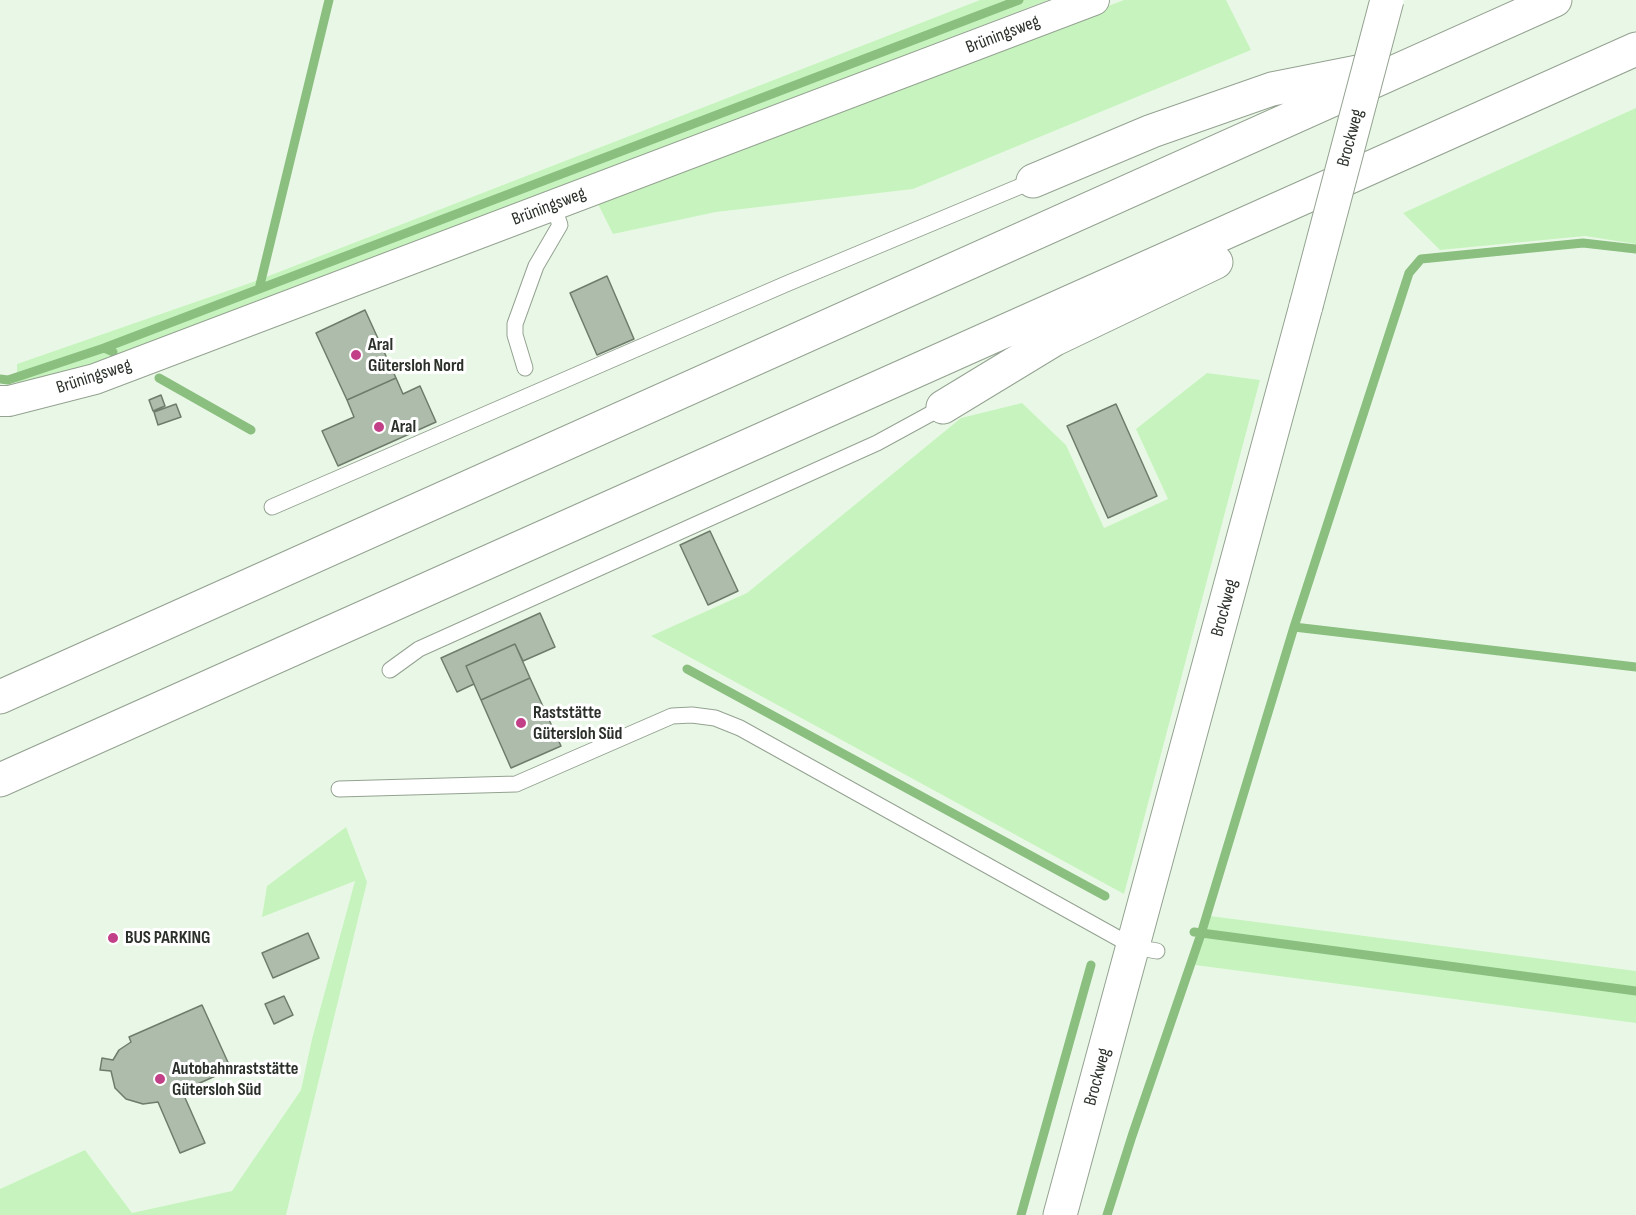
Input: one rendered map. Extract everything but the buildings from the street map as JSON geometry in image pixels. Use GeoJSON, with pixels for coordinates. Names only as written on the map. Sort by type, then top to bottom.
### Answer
{"type":"FeatureCollection","features":[{"type":"Feature","properties":{"kind":"main road","name":"Brockweg"},"geometry":{"type":"LineString","coordinates":[[1060,1215],[1145,949],[1306,306],[1387,0]]}},
{"type":"Feature","properties":{"kind":"main road"},"geometry":{"type":"LineString","coordinates":[[0,697],[1556,0]]}},
{"type":"Feature","properties":{"kind":"main road"},"geometry":{"type":"LineString","coordinates":[[0,780],[1636,49]]}},
{"type":"Feature","properties":{"kind":"main road"},"geometry":{"type":"LineString","coordinates":[[1033,181],[1152,131],[1272,89],[1421,60]]}},
{"type":"Feature","properties":{"kind":"main road"},"geometry":{"type":"LineString","coordinates":[[943,407],[1055,339],[1231,255],[1447,135]]}},
{"type":"Feature","properties":{"kind":"street","name":"Brüningsweg"},"geometry":{"type":"LineString","coordinates":[[0,401],[9,401],[95,379],[1094,0]]}},
{"type":"Feature","properties":{"kind":"lane"},"geometry":{"type":"LineString","coordinates":[[272,507],[786,284],[1033,181]]}},
{"type":"Feature","properties":{"kind":"lane"},"geometry":{"type":"LineString","coordinates":[[525,368],[515,335],[515,324],[537,266],[560,225],[553,205]]}},
{"type":"Feature","properties":{"kind":"lane"},"geometry":{"type":"LineString","coordinates":[[390,670],[419,649],[877,442],[943,407]]}},
{"type":"Feature","properties":{"kind":"lane"},"geometry":{"type":"LineString","coordinates":[[339,789],[516,784],[672,716],[692,715],[715,718],[740,728],[1145,949]]}},
{"type":"Feature","properties":{"kind":"green space"},"geometry":{"type":"Polygon","coordinates":[[[980,0],[1048,0],[95,368],[17,388],[17,364],[253,282],[980,0]]]}},
{"type":"Feature","properties":{"kind":"green space"},"geometry":{"type":"Polygon","coordinates":[[[1124,0],[1226,0],[1251,50],[913,189],[716,212],[613,234],[596,200],[1124,0]]]}},
{"type":"Feature","properties":{"kind":"green space"},"geometry":{"type":"Polygon","coordinates":[[[1636,108],[1636,244],[1585,236],[1440,250],[1403,213],[1636,108]]]}},
{"type":"Feature","properties":{"kind":"green space"},"geometry":{"type":"Polygon","coordinates":[[[1207,373],[1260,380],[1124,894],[651,636],[747,593],[961,418],[1022,403],[1066,445],[1104,528],[1168,499],[1136,429],[1207,373]]]}},
{"type":"Feature","properties":{"kind":"green space"},"geometry":{"type":"Polygon","coordinates":[[[346,827],[367,882],[286,1215],[0,1215],[0,1189],[85,1150],[132,1213],[232,1191],[301,1090],[312,1039],[355,881],[262,917],[267,886],[346,827]]]}},
{"type":"Feature","properties":{"kind":"green space"},"geometry":{"type":"Polygon","coordinates":[[[1210,916],[1636,971],[1636,1023],[1195,965],[1210,916]]]}},
{"type":"Feature","properties":{"kind":"waterway"},"geometry":{"type":"LineString","coordinates":[[259,289],[329,0]]}},
{"type":"Feature","properties":{"kind":"waterway"},"geometry":{"type":"LineString","coordinates":[[104,348],[1019,0]]}},
{"type":"Feature","properties":{"kind":"waterway"},"geometry":{"type":"LineString","coordinates":[[1107,1215],[1201,934],[1294,627],[1409,273],[1421,259],[1583,243],[1636,249]]}},
{"type":"Feature","properties":{"kind":"waterway"},"geometry":{"type":"LineString","coordinates":[[0,379],[8,380],[104,348],[113,352]]}},
{"type":"Feature","properties":{"kind":"waterway"},"geometry":{"type":"LineString","coordinates":[[159,378],[251,430]]}},
{"type":"Feature","properties":{"kind":"waterway"},"geometry":{"type":"LineString","coordinates":[[1294,627],[1636,667]]}},
{"type":"Feature","properties":{"kind":"waterway"},"geometry":{"type":"LineString","coordinates":[[687,669],[1105,896]]}},
{"type":"Feature","properties":{"kind":"waterway"},"geometry":{"type":"LineString","coordinates":[[1194,932],[1636,991]]}},
{"type":"Feature","properties":{"kind":"waterway"},"geometry":{"type":"LineString","coordinates":[[1021,1215],[1091,965]]}},
{"type":"Feature","properties":{"kind":"place","name":"Aral Gütersloh Nord"},"geometry":{"type":"Point","coordinates":[356,355]}},
{"type":"Feature","properties":{"kind":"place","name":"Aral"},"geometry":{"type":"Point","coordinates":[379,427]}},
{"type":"Feature","properties":{"kind":"place","name":"Raststätte Gütersloh Süd"},"geometry":{"type":"Point","coordinates":[521,723]}},
{"type":"Feature","properties":{"kind":"place","name":"BUS PARKING"},"geometry":{"type":"Point","coordinates":[113,938]}},
{"type":"Feature","properties":{"kind":"place","name":"Autobahnraststätte Gütersloh Süd"},"geometry":{"type":"Point","coordinates":[160,1079]}}]}
